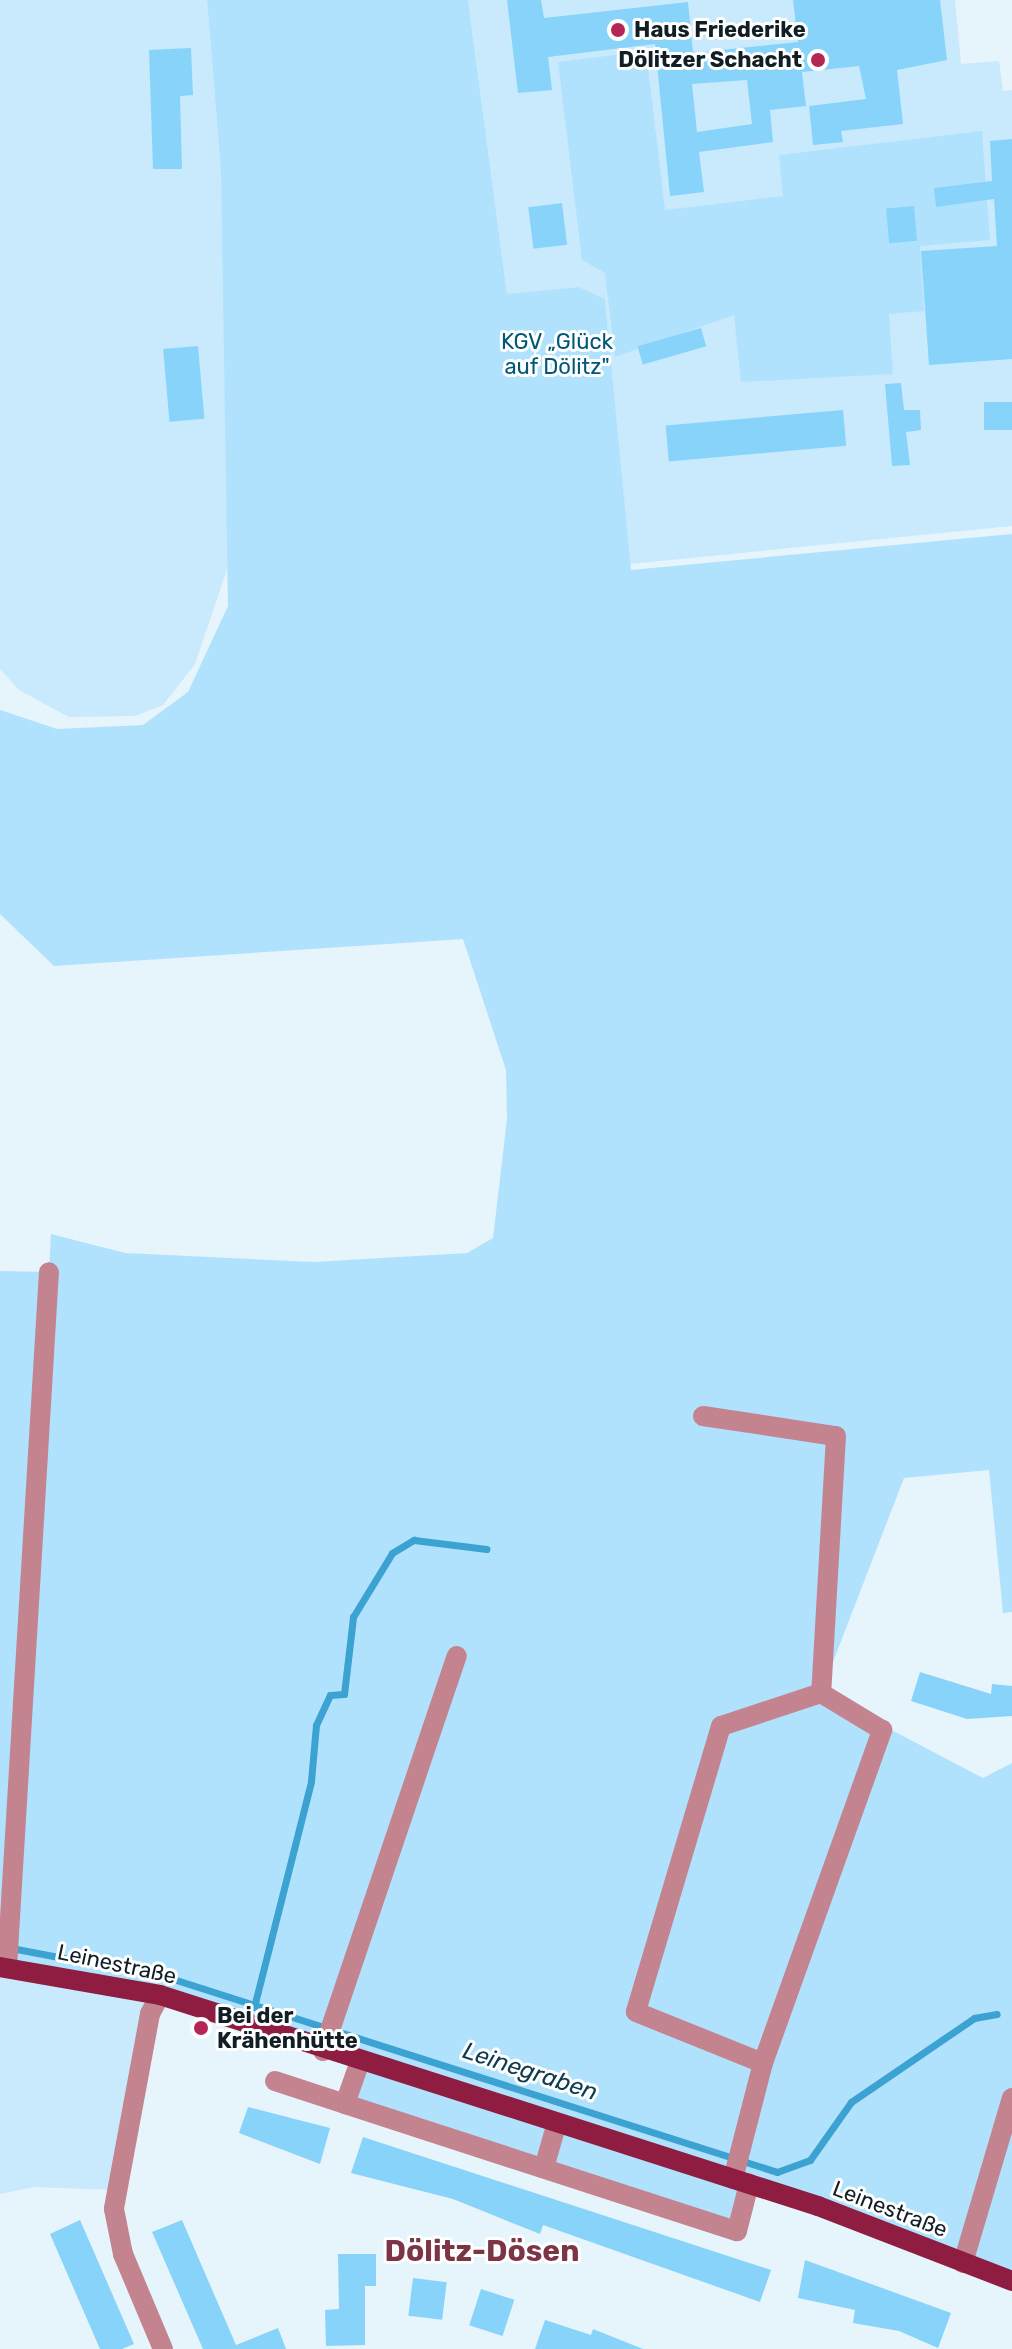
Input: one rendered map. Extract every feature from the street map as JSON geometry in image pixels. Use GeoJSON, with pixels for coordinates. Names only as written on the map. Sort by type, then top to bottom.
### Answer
{"type":"FeatureCollection","features":[{"type":"Feature","properties":{"kind":"main road","name":"Leinestraße"},"geometry":{"type":"LineString","coordinates":[[6,1958],[327,2039],[359,2064],[556,2126],[740,2171],[1012,2281]]}},
{"type":"Feature","properties":{"kind":"street"},"geometry":{"type":"LineString","coordinates":[[6,1958],[49,1272]]}},
{"type":"Feature","properties":{"kind":"street"},"geometry":{"type":"LineString","coordinates":[[703,1416],[836,1436],[821,1693]]}},
{"type":"Feature","properties":{"kind":"street"},"geometry":{"type":"LineString","coordinates":[[327,2039],[457,1656]]}},
{"type":"Feature","properties":{"kind":"street"},"geometry":{"type":"LineString","coordinates":[[275,2081],[737,2231],[740,2171],[763,2063],[882,1730],[821,1693],[721,1726],[636,2012],[763,2063]]}},
{"type":"Feature","properties":{"kind":"street"},"geometry":{"type":"LineString","coordinates":[[160,1995],[114,2209],[123,2254],[163,2349]]}},
{"type":"Feature","properties":{"kind":"street"},"geometry":{"type":"LineString","coordinates":[[345,2104],[359,2064]]}},
{"type":"Feature","properties":{"kind":"street"},"geometry":{"type":"LineString","coordinates":[[963,2263],[1012,2098]]}},
{"type":"Feature","properties":{"kind":"street"},"geometry":{"type":"LineString","coordinates":[[544,2168],[556,2126]]}},
{"type":"Feature","properties":{"kind":"shaded area"},"geometry":{"type":"Polygon","coordinates":[[[0,0],[207,0],[221,172],[232,555],[195,664],[163,705],[135,716],[69,717],[19,690],[0,669],[0,0]]]}},
{"type":"Feature","properties":{"kind":"shaded area"},"geometry":{"type":"Polygon","coordinates":[[[468,0],[955,0],[961,64],[999,61],[1003,91],[1012,90],[1012,526],[630,564],[605,299],[579,287],[507,295],[468,0]]]}},
{"type":"Feature","properties":{"kind":"shaded area"},"geometry":{"type":"Polygon","coordinates":[[[0,1967],[160,1995],[114,2190],[34,2187],[0,2194],[0,1967]]]}},
{"type":"Feature","properties":{"kind":"green space","name":"KGV „Glück auf Dölitz\""},"geometry":{"type":"Polygon","coordinates":[[[207,0],[468,0],[507,294],[579,287],[605,299],[631,570],[1012,534],[1012,1612],[1003,1613],[989,1470],[904,1478],[821,1693],[983,1778],[1012,1763],[1012,2281],[750,2185],[737,2231],[345,2104],[359,2065],[160,1995],[0,1967],[0,1271],[49,1272],[51,1234],[125,1253],[314,1262],[467,1253],[493,1238],[507,1119],[506,1070],[463,939],[54,966],[0,914],[0,710],[57,729],[143,725],[188,692],[228,606],[221,172],[207,0]]]}},
{"type":"Feature","properties":{"kind":"green space"},"geometry":{"type":"Polygon","coordinates":[[[646,51],[665,210],[783,196],[779,155],[982,131],[990,240],[920,246],[924,311],[889,314],[893,374],[741,382],[734,315],[615,357],[605,273],[582,260],[558,62],[646,51]]]}},
{"type":"Feature","properties":{"kind":"building"},"geometry":{"type":"Polygon","coordinates":[[[507,0],[541,0],[544,18],[688,2],[693,53],[798,42],[793,0],[940,0],[947,60],[897,70],[903,124],[841,131],[843,142],[813,145],[809,106],[866,99],[859,66],[802,72],[806,106],[770,110],[773,142],[699,152],[704,192],[670,196],[655,44],[548,57],[552,90],[518,93],[507,0]],[[747,80],[692,84],[697,132],[752,124],[747,80]]]}},
{"type":"Feature","properties":{"kind":"building"},"geometry":{"type":"Polygon","coordinates":[[[191,48],[193,95],[180,96],[182,169],[153,169],[149,50],[191,48]]]}},
{"type":"Feature","properties":{"kind":"building"},"geometry":{"type":"Polygon","coordinates":[[[1012,139],[1012,359],[929,365],[921,251],[997,246],[994,199],[936,207],[934,188],[992,181],[990,141],[1012,139]]]}},
{"type":"Feature","properties":{"kind":"building"},"geometry":{"type":"Polygon","coordinates":[[[562,203],[567,245],[533,249],[528,207],[562,203]]]}},
{"type":"Feature","properties":{"kind":"building"},"geometry":{"type":"Polygon","coordinates":[[[914,206],[917,241],[889,243],[886,208],[914,206]]]}},
{"type":"Feature","properties":{"kind":"building"},"geometry":{"type":"Polygon","coordinates":[[[701,328],[706,346],[643,364],[638,346],[701,328]]]}},
{"type":"Feature","properties":{"kind":"building"},"geometry":{"type":"Polygon","coordinates":[[[198,346],[204,419],[169,422],[163,349],[198,346]]]}},
{"type":"Feature","properties":{"kind":"building"},"geometry":{"type":"Polygon","coordinates":[[[901,383],[904,410],[920,410],[921,430],[906,432],[910,465],[892,466],[885,384],[901,383]]]}},
{"type":"Feature","properties":{"kind":"building"},"geometry":{"type":"Polygon","coordinates":[[[984,402],[1012,402],[1012,430],[984,430],[984,402]]]}},
{"type":"Feature","properties":{"kind":"building"},"geometry":{"type":"Polygon","coordinates":[[[843,410],[846,446],[669,461],[666,426],[843,410]]]}},
{"type":"Feature","properties":{"kind":"building"},"geometry":{"type":"Polygon","coordinates":[[[920,1672],[991,1694],[992,1684],[1012,1686],[1012,1716],[967,1719],[911,1701],[920,1672]]]}},
{"type":"Feature","properties":{"kind":"building"},"geometry":{"type":"Polygon","coordinates":[[[248,2107],[330,2128],[320,2164],[239,2133],[248,2107]]]}},
{"type":"Feature","properties":{"kind":"building"},"geometry":{"type":"Polygon","coordinates":[[[363,2137],[771,2270],[760,2302],[543,2225],[540,2234],[453,2199],[351,2173],[363,2137]]]}},
{"type":"Feature","properties":{"kind":"building"},"geometry":{"type":"Polygon","coordinates":[[[80,2220],[134,2344],[122,2349],[100,2349],[50,2234],[80,2220]]]}},
{"type":"Feature","properties":{"kind":"building"},"geometry":{"type":"Polygon","coordinates":[[[182,2220],[236,2345],[278,2328],[286,2349],[203,2349],[152,2232],[182,2220]]]}},
{"type":"Feature","properties":{"kind":"building"},"geometry":{"type":"Polygon","coordinates":[[[338,2254],[376,2254],[376,2286],[365,2286],[365,2345],[326,2346],[325,2310],[339,2309],[338,2254]]]}},
{"type":"Feature","properties":{"kind":"building"},"geometry":{"type":"Polygon","coordinates":[[[805,2260],[951,2313],[938,2348],[899,2331],[853,2323],[855,2310],[798,2298],[805,2260]]]}},
{"type":"Feature","properties":{"kind":"building"},"geometry":{"type":"Polygon","coordinates":[[[413,2278],[447,2282],[442,2320],[408,2316],[413,2278]]]}},
{"type":"Feature","properties":{"kind":"building"},"geometry":{"type":"Polygon","coordinates":[[[481,2289],[514,2300],[503,2336],[469,2325],[481,2289]]]}},
{"type":"Feature","properties":{"kind":"building"},"geometry":{"type":"Polygon","coordinates":[[[545,2320],[591,2335],[593,2329],[643,2349],[535,2349],[545,2320]]]}},
{"type":"Feature","properties":{"kind":"waterway"},"geometry":{"type":"LineString","coordinates":[[254,2007],[311,1781],[316,1725],[330,1695],[344,1694],[353,1617],[392,1553],[414,1540],[486,1549]]}},
{"type":"Feature","properties":{"kind":"waterway","name":"Leinegraben"},"geometry":{"type":"LineString","coordinates":[[11,1948],[170,1978],[777,2172],[810,2160],[851,2102],[974,2018],[997,2014]]}},
{"type":"Feature","properties":{"kind":"place","name":"Haus Friederike"},"geometry":{"type":"Point","coordinates":[618,30]}},
{"type":"Feature","properties":{"kind":"place","name":"Dölitzer Schacht"},"geometry":{"type":"Point","coordinates":[818,60]}},
{"type":"Feature","properties":{"kind":"place","name":"Bei der Krähenhütte"},"geometry":{"type":"Point","coordinates":[201,2028]}},
{"type":"Feature","properties":{"kind":"district","name":"Dölitz-Dösen"},"geometry":{"type":"Point","coordinates":[482,2251]}}]}
